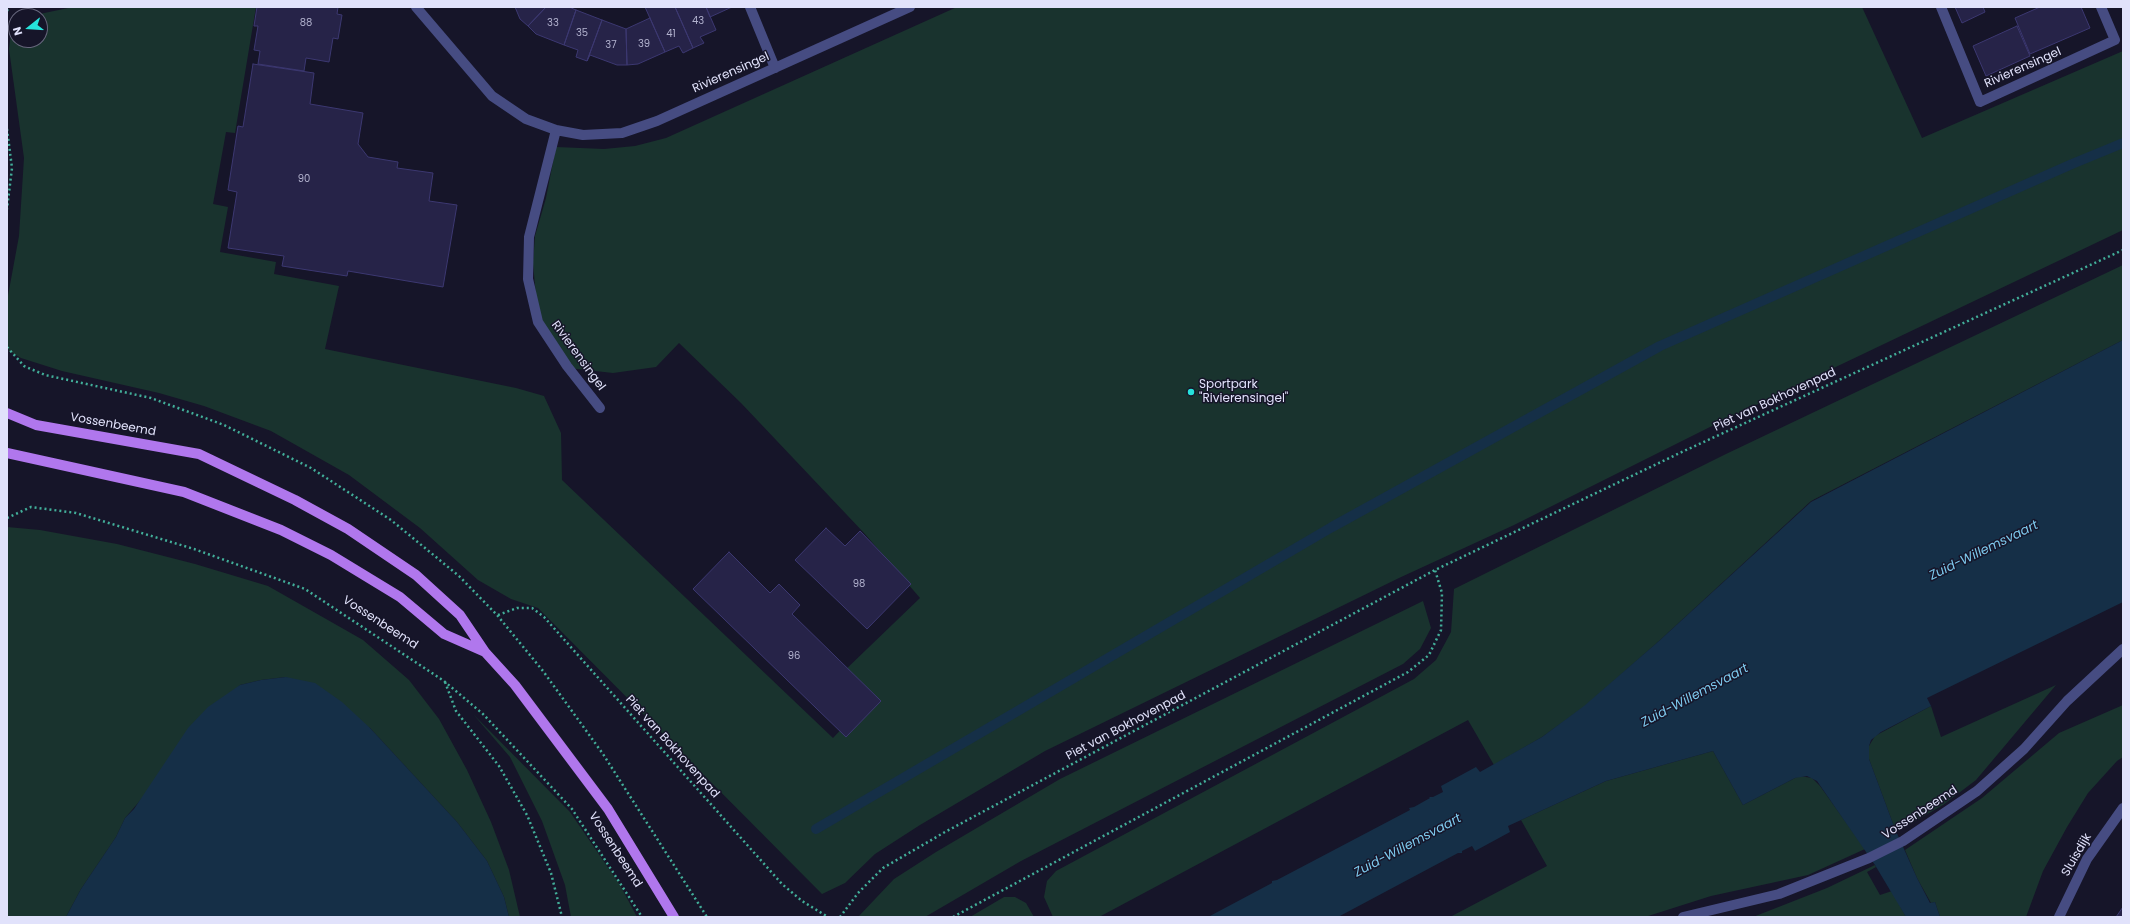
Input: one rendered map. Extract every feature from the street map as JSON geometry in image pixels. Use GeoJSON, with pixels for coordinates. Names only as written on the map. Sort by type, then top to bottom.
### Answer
{"type":"FeatureCollection","features":[{"type":"Feature","properties":{"kind":"main road","name":"Vossenbeemd"},"geometry":{"type":"LineString","coordinates":[[7,413],[36,425],[199,454],[295,500],[348,529],[416,575],[460,615],[484,652],[515,685],[608,809],[674,917]]}},
{"type":"Feature","properties":{"kind":"main road","name":"Vossenbeemd"},"geometry":{"type":"LineString","coordinates":[[7,453],[184,492],[281,530],[331,555],[400,597],[444,634],[484,652]]}},
{"type":"Feature","properties":{"kind":"street","name":"Rivierensingel"},"geometry":{"type":"LineString","coordinates":[[416,7],[492,96],[526,119],[556,130],[583,135],[622,133],[657,121],[910,7]]}},
{"type":"Feature","properties":{"kind":"street"},"geometry":{"type":"LineString","coordinates":[[750,7],[775,68]]}},
{"type":"Feature","properties":{"kind":"street","name":"Rivierensingel"},"geometry":{"type":"LineString","coordinates":[[1941,7],[1980,102],[2115,40],[2100,7]]}},
{"type":"Feature","properties":{"kind":"street","name":"Rivierensingel"},"geometry":{"type":"LineString","coordinates":[[556,130],[529,237],[528,279],[538,322],[567,366],[600,408]]}},
{"type":"Feature","properties":{"kind":"street","name":"Vossenbeemd"},"geometry":{"type":"LineString","coordinates":[[1683,917],[1779,894],[1869,858],[1903,841],[1978,790],[2024,749],[2067,701],[2123,649]]}},
{"type":"Feature","properties":{"kind":"street","name":"Sluisdijk"},"geometry":{"type":"LineString","coordinates":[[2059,917],[2087,859],[2123,808]]}},
{"type":"Feature","properties":{"kind":"path"},"geometry":{"type":"LineString","coordinates":[[7,11],[9,7]]}},
{"type":"Feature","properties":{"kind":"path"},"geometry":{"type":"LineString","coordinates":[[7,129],[12,168],[7,210]]}},
{"type":"Feature","properties":{"kind":"path","name":"Piet van Bokhovenpad"},"geometry":{"type":"LineString","coordinates":[[840,917],[858,893],[883,868],[966,821],[1435,570],[1684,452],[2123,250]]}},
{"type":"Feature","properties":{"kind":"path","name":"Vossenbeemd"},"geometry":{"type":"LineString","coordinates":[[7,518],[31,507],[76,513],[194,548],[305,589],[444,681],[483,714],[572,809],[642,917]]}},
{"type":"Feature","properties":{"kind":"path"},"geometry":{"type":"LineString","coordinates":[[953,917],[1408,672],[1429,655],[1441,630],[1442,592],[1435,570]]}},
{"type":"Feature","properties":{"kind":"path","name":"Piet van Bokhovenpad"},"geometry":{"type":"LineString","coordinates":[[497,616],[517,608],[532,608],[544,617],[782,884],[802,901],[828,917]]}},
{"type":"Feature","properties":{"kind":"path"},"geometry":{"type":"LineString","coordinates":[[444,681],[456,711],[499,766],[527,814],[550,873],[562,917]]}},
{"type":"Feature","properties":{"kind":"green space"},"geometry":{"type":"Polygon","coordinates":[[[73,7],[256,7],[235,133],[226,132],[213,204],[228,207],[220,252],[276,262],[274,274],[339,286],[325,349],[516,388],[544,396],[561,433],[562,480],[833,738],[866,703],[841,674],[920,598],[865,534],[741,403],[679,343],[656,367],[613,373],[569,368],[542,324],[536,296],[533,263],[535,236],[546,198],[556,147],[604,149],[635,146],[666,138],[957,7],[1862,7],[1922,138],[2123,51],[2123,230],[1712,426],[1514,525],[1399,578],[1045,751],[920,825],[875,854],[845,883],[822,894],[538,608],[511,599],[478,580],[420,528],[349,475],[271,431],[204,406],[159,393],[62,371],[21,358],[9,351],[7,344],[7,301],[19,236],[24,158],[9,49],[48,48],[48,12],[73,7]]]}},
{"type":"Feature","properties":{"kind":"green space"},"geometry":{"type":"Polygon","coordinates":[[[2123,265],[2123,340],[1811,501],[1659,641],[1584,707],[1542,737],[1494,765],[1468,720],[1099,917],[1053,917],[1044,897],[1047,881],[1056,871],[1414,679],[1436,660],[1451,632],[1454,589],[1726,454],[2123,265]]]}},
{"type":"Feature","properties":{"kind":"green space"},"geometry":{"type":"Polygon","coordinates":[[[7,527],[40,530],[117,544],[195,564],[268,586],[363,640],[409,680],[439,719],[467,770],[491,822],[509,870],[520,917],[509,917],[504,897],[487,861],[457,822],[370,728],[286,677],[261,680],[240,685],[125,818],[116,837],[81,889],[66,917],[7,917],[7,527]]]}},
{"type":"Feature","properties":{"kind":"green space"},"geometry":{"type":"Polygon","coordinates":[[[1423,601],[1431,628],[1420,649],[1403,664],[1021,861],[925,917],[858,917],[894,879],[936,852],[1060,779],[1423,601]]]}},
{"type":"Feature","properties":{"kind":"green space"},"geometry":{"type":"Polygon","coordinates":[[[2056,685],[1976,780],[1943,805],[1905,827],[1895,829],[1869,759],[1869,746],[1875,736],[1931,706],[1941,737],[2056,685]]]}},
{"type":"Feature","properties":{"kind":"green space"},"geometry":{"type":"Polygon","coordinates":[[[2123,705],[2123,757],[2117,761],[2088,793],[2067,827],[2043,871],[2026,917],[1940,917],[1935,902],[1931,903],[1917,878],[1905,850],[1982,798],[2059,733],[2123,705]]]}},
{"type":"Feature","properties":{"kind":"green space"},"geometry":{"type":"Polygon","coordinates":[[[473,714],[570,812],[620,885],[637,917],[571,917],[565,885],[542,821],[510,757],[473,714]]]}},
{"type":"Feature","properties":{"kind":"green space"},"geometry":{"type":"Polygon","coordinates":[[[1713,751],[1743,805],[1800,776],[1812,778],[1820,786],[1865,849],[1808,875],[1711,896],[1645,917],[1450,917],[1547,866],[1521,820],[1606,781],[1713,751]]]}},
{"type":"Feature","properties":{"kind":"green space"},"geometry":{"type":"Polygon","coordinates":[[[1875,865],[1876,867],[1867,872],[1880,895],[1892,891],[1906,917],[1753,917],[1827,888],[1875,865]]]}},
{"type":"Feature","properties":{"kind":"green space"},"geometry":{"type":"Polygon","coordinates":[[[1004,897],[1015,897],[1026,903],[1034,917],[970,917],[1004,897]]]}},
{"type":"Feature","properties":{"kind":"water","name":"Zuid-Willemsvaart"},"geometry":{"type":"Polygon","coordinates":[[[2123,340],[2123,602],[1927,698],[1931,706],[1881,732],[1871,740],[1869,746],[1869,759],[1895,829],[1917,878],[1930,903],[1935,902],[1940,917],[1906,917],[1875,865],[1817,781],[1807,776],[1795,778],[1743,805],[1713,751],[1606,781],[1508,826],[1510,832],[1475,851],[1472,846],[1462,851],[1462,853],[1458,853],[1338,917],[1208,917],[1272,883],[1272,881],[1277,880],[1410,810],[1409,808],[1414,807],[1430,798],[1429,797],[1433,797],[1443,792],[1441,786],[1476,767],[1480,772],[1542,737],[1584,706],[1659,641],[1811,502],[2123,340]]]}},
{"type":"Feature","properties":{"kind":"water"},"geometry":{"type":"Polygon","coordinates":[[[286,677],[315,683],[342,702],[370,728],[457,822],[487,861],[504,897],[509,917],[66,917],[81,889],[116,837],[125,818],[134,809],[188,728],[208,707],[240,685],[261,680],[286,677]]]}},
{"type":"Feature","properties":{"kind":"building"},"geometry":{"type":"Polygon","coordinates":[[[257,7],[338,7],[337,14],[342,15],[338,39],[333,38],[329,62],[306,58],[304,71],[258,64],[260,51],[254,50],[258,26],[254,26],[257,7]]]}},
{"type":"Feature","properties":{"kind":"building"},"geometry":{"type":"Polygon","coordinates":[[[515,7],[546,7],[528,26],[520,19],[515,7]]]}},
{"type":"Feature","properties":{"kind":"building"},"geometry":{"type":"Polygon","coordinates":[[[546,7],[569,7],[576,10],[564,45],[536,34],[528,26],[546,7]]]}},
{"type":"Feature","properties":{"kind":"building"},"geometry":{"type":"Polygon","coordinates":[[[645,7],[675,7],[693,48],[683,53],[679,46],[665,52],[645,7]]]}},
{"type":"Feature","properties":{"kind":"building"},"geometry":{"type":"Polygon","coordinates":[[[675,7],[706,7],[716,30],[700,37],[704,43],[693,48],[675,7]]]}},
{"type":"Feature","properties":{"kind":"building"},"geometry":{"type":"Polygon","coordinates":[[[706,7],[732,7],[710,17],[706,7]]]}},
{"type":"Feature","properties":{"kind":"building"},"geometry":{"type":"Polygon","coordinates":[[[1955,7],[1983,7],[1985,12],[1962,23],[1955,7]]]}},
{"type":"Feature","properties":{"kind":"building"},"geometry":{"type":"Polygon","coordinates":[[[2040,7],[2081,7],[2090,28],[2030,54],[2015,18],[2040,7]]]}},
{"type":"Feature","properties":{"kind":"building"},"geometry":{"type":"Polygon","coordinates":[[[576,10],[602,20],[587,61],[576,57],[578,50],[564,45],[576,10]]]}},
{"type":"Feature","properties":{"kind":"building"},"geometry":{"type":"Polygon","coordinates":[[[650,18],[665,52],[638,64],[627,65],[626,29],[650,18]]]}},
{"type":"Feature","properties":{"kind":"building"},"geometry":{"type":"Polygon","coordinates":[[[602,20],[626,29],[627,65],[617,65],[590,55],[587,61],[602,20]]]}},
{"type":"Feature","properties":{"kind":"building"},"geometry":{"type":"Polygon","coordinates":[[[2017,26],[2030,56],[1986,76],[1973,46],[2017,26]]]}},
{"type":"Feature","properties":{"kind":"building"},"geometry":{"type":"Polygon","coordinates":[[[253,64],[314,73],[310,104],[363,113],[358,144],[368,157],[398,162],[397,168],[433,173],[429,201],[457,205],[443,287],[348,271],[347,276],[282,266],[284,256],[228,248],[237,192],[228,190],[238,126],[243,127],[253,64]]]}},
{"type":"Feature","properties":{"kind":"building"},"geometry":{"type":"Polygon","coordinates":[[[826,528],[845,546],[860,531],[911,584],[867,629],[795,560],[826,528]]]}},
{"type":"Feature","properties":{"kind":"building"},"geometry":{"type":"Polygon","coordinates":[[[729,552],[770,593],[779,584],[800,605],[792,614],[881,701],[846,737],[693,589],[729,552]]]}},
{"type":"Feature","properties":{"kind":"building"},"geometry":{"type":"Polygon","coordinates":[[[2123,907],[2123,917],[2116,917],[2123,907]]]}},
{"type":"Feature","properties":{"kind":"waterway"},"geometry":{"type":"LineString","coordinates":[[816,829],[1332,527],[1660,346],[2072,164],[2123,143]]}},
{"type":"Feature","properties":{"kind":"place","name":"Sportpark \"Rivierensingel\""},"geometry":{"type":"Point","coordinates":[1191,392]}}]}
